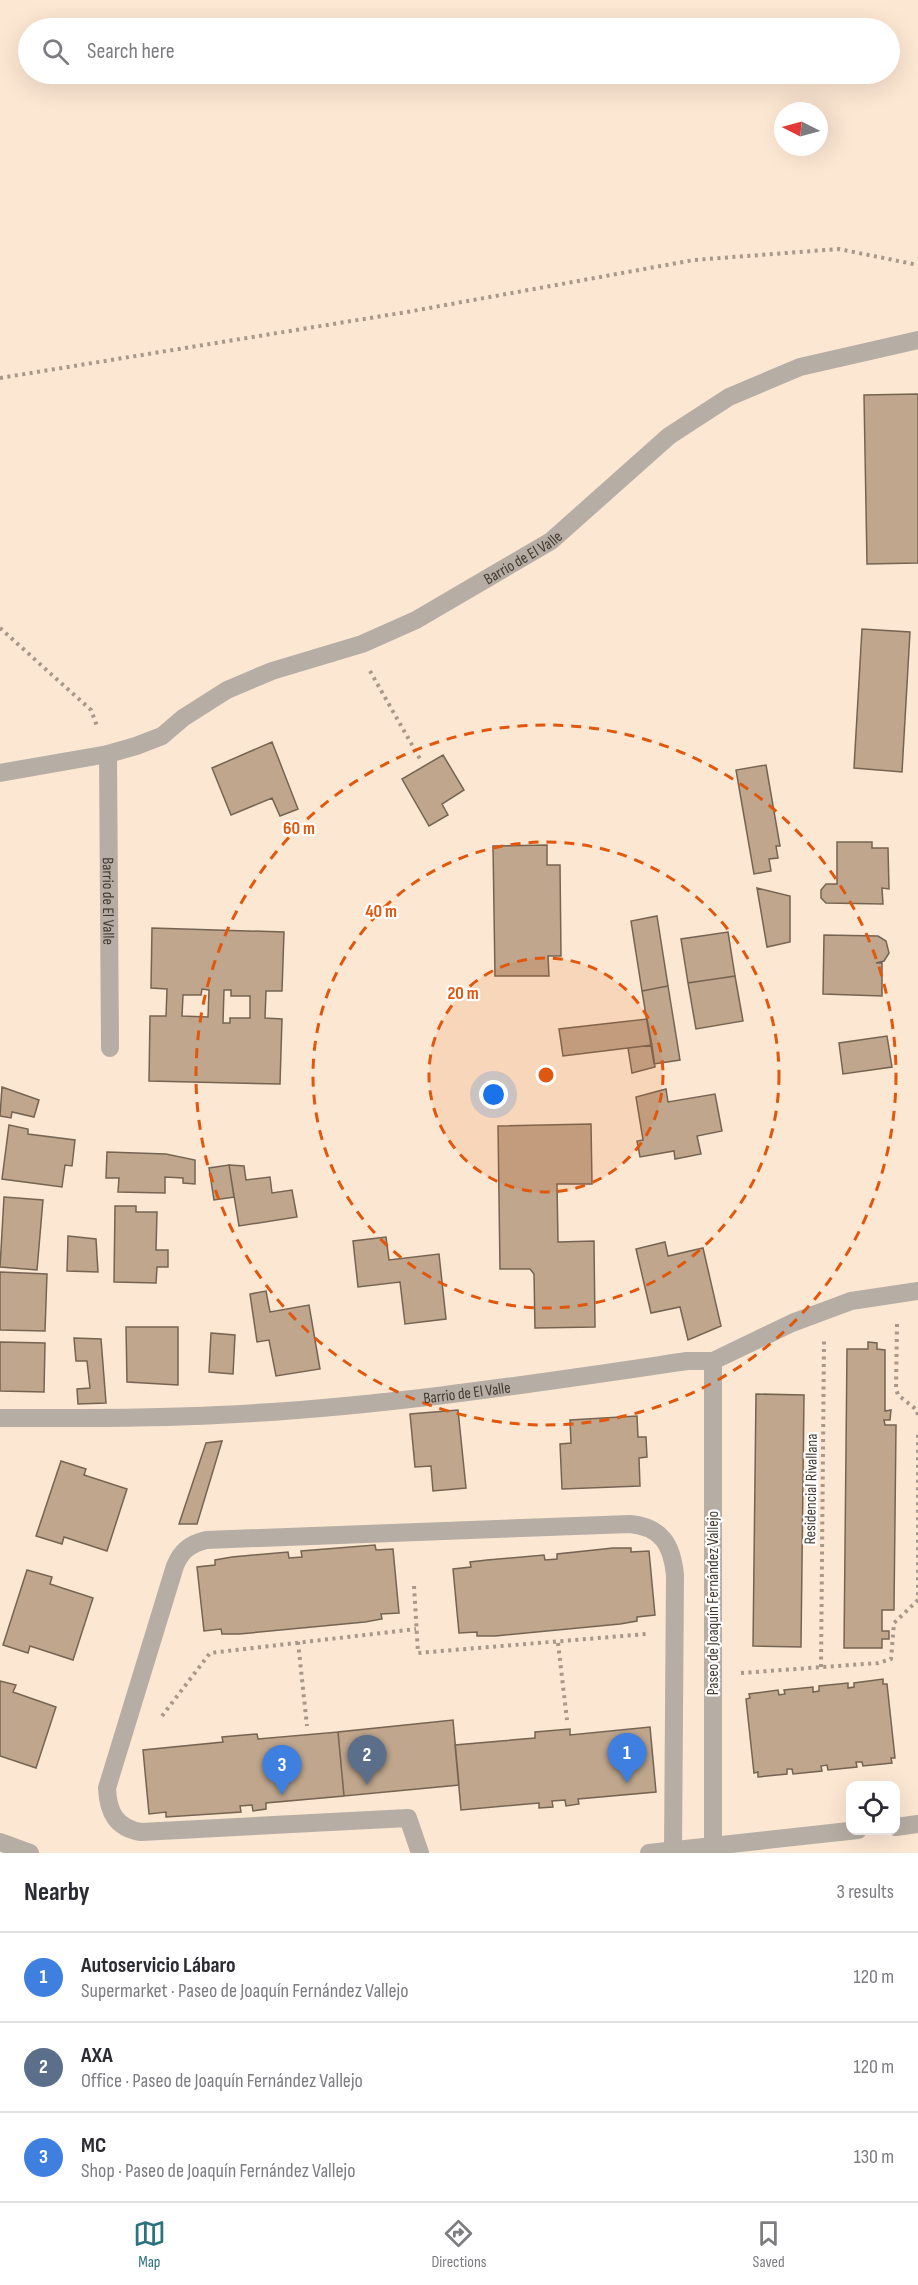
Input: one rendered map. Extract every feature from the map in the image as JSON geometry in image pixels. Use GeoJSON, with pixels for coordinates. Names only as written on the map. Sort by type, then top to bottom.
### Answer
{"type":"FeatureCollection","features":[{"type":"Feature","properties":{"kind":"street","name":"Barrio de El Valle"},"geometry":{"type":"LineString","coordinates":[[0,773],[108,754],[162,736],[183,718],[227,690],[272,671],[362,644],[416,620],[483,583],[551,541],[669,436],[729,397],[800,367],[918,340]]}},
{"type":"Feature","properties":{"kind":"street","name":"Barrio de El Valle"},"geometry":{"type":"LineString","coordinates":[[108,754],[110,1048]]}},
{"type":"Feature","properties":{"kind":"street","name":"Barrio de El Valle"},"geometry":{"type":"LineString","coordinates":[[0,1418],[115,1419],[220,1415],[437,1396],[687,1361],[713,1361],[824,1311],[868,1296],[918,1291]]}},
{"type":"Feature","properties":{"kind":"street","name":"Paseo de Joaquín Fernández Vallejo"},"geometry":{"type":"LineString","coordinates":[[713,1361],[713,1846]]}},
{"type":"Feature","properties":{"kind":"street"},"geometry":{"type":"LineString","coordinates":[[420,1853],[408,1818],[141,1832],[123,1826],[115,1820],[109,1808],[107,1788],[175,1566],[182,1553],[190,1546],[206,1540],[630,1524],[655,1530],[666,1541],[671,1551],[675,1575],[673,1851]]}},
{"type":"Feature","properties":{"kind":"street"},"geometry":{"type":"LineString","coordinates":[[900,1826],[918,1824]]}},
{"type":"Feature","properties":{"kind":"street"},"geometry":{"type":"LineString","coordinates":[[649,1853],[713,1846],[802,1845],[846,1833]]}},
{"type":"Feature","properties":{"kind":"street"},"geometry":{"type":"LineString","coordinates":[[0,1842],[30,1853]]}},
{"type":"Feature","properties":{"kind":"path"},"geometry":{"type":"LineString","coordinates":[[0,378],[407,312],[694,260],[839,249],[918,265]]}},
{"type":"Feature","properties":{"kind":"path"},"geometry":{"type":"LineString","coordinates":[[0,627],[91,710],[108,754]]}},
{"type":"Feature","properties":{"kind":"path"},"geometry":{"type":"LineString","coordinates":[[365,662],[420,759]]}},
{"type":"Feature","properties":{"kind":"path"},"geometry":{"type":"LineString","coordinates":[[898,1294],[896,1388],[898,1395],[917,1410],[918,1416]]}},
{"type":"Feature","properties":{"kind":"path","name":"Residencial Rivallana"},"geometry":{"type":"LineString","coordinates":[[821,1667],[824,1311]]}},
{"type":"Feature","properties":{"kind":"path"},"geometry":{"type":"LineString","coordinates":[[712,1675],[891,1659],[894,1623],[918,1599],[918,1434]]}},
{"type":"Feature","properties":{"kind":"path"},"geometry":{"type":"LineString","coordinates":[[414,1586],[418,1653],[657,1633]]}},
{"type":"Feature","properties":{"kind":"path"},"geometry":{"type":"LineString","coordinates":[[155,1725],[210,1653],[416,1629]]}},
{"type":"Feature","properties":{"kind":"path"},"geometry":{"type":"LineString","coordinates":[[298,1642],[307,1726]]}},
{"type":"Feature","properties":{"kind":"path"},"geometry":{"type":"LineString","coordinates":[[558,1642],[567,1720]]}},
{"type":"Feature","properties":{"kind":"building"},"geometry":{"type":"Polygon","coordinates":[[[918,394],[918,563],[867,564],[864,395],[918,394]]]}},
{"type":"Feature","properties":{"kind":"building"},"geometry":{"type":"Polygon","coordinates":[[[862,629],[910,632],[902,772],[854,768],[862,629]]]}},
{"type":"Feature","properties":{"kind":"building"},"geometry":{"type":"Polygon","coordinates":[[[272,742],[298,809],[280,816],[272,798],[231,815],[212,768],[272,742]]]}},
{"type":"Feature","properties":{"kind":"building"},"geometry":{"type":"Polygon","coordinates":[[[443,755],[464,790],[442,804],[448,815],[429,826],[402,779],[443,755]]]}},
{"type":"Feature","properties":{"kind":"building"},"geometry":{"type":"Polygon","coordinates":[[[766,765],[780,846],[776,846],[778,858],[769,859],[771,871],[754,874],[736,770],[766,765]]]}},
{"type":"Feature","properties":{"kind":"building"},"geometry":{"type":"Polygon","coordinates":[[[837,842],[872,842],[872,848],[888,848],[889,889],[882,888],[883,904],[826,903],[821,898],[821,890],[826,884],[837,884],[837,842]]]}},
{"type":"Feature","properties":{"kind":"building"},"geometry":{"type":"Polygon","coordinates":[[[547,845],[547,865],[560,865],[561,956],[548,956],[549,976],[495,976],[493,846],[547,845]]]}},
{"type":"Feature","properties":{"kind":"building"},"geometry":{"type":"Polygon","coordinates":[[[757,888],[790,896],[790,942],[767,947],[757,888]]]}},
{"type":"Feature","properties":{"kind":"building"},"geometry":{"type":"Polygon","coordinates":[[[657,916],[668,986],[642,991],[631,921],[657,916]]]}},
{"type":"Feature","properties":{"kind":"building"},"geometry":{"type":"Polygon","coordinates":[[[152,928],[284,932],[282,991],[266,991],[265,1018],[282,1019],[280,1084],[149,1081],[150,1016],[166,1016],[167,989],[151,988],[152,928]],[[202,989],[201,995],[183,995],[182,1016],[208,1017],[209,990],[202,989]],[[224,990],[223,1023],[230,1023],[230,1018],[250,1018],[250,996],[231,996],[231,990],[224,990]]]}},
{"type":"Feature","properties":{"kind":"building"},"geometry":{"type":"Polygon","coordinates":[[[728,932],[735,976],[688,983],[681,939],[728,932]]]}},
{"type":"Feature","properties":{"kind":"building"},"geometry":{"type":"Polygon","coordinates":[[[824,935],[878,936],[886,941],[889,953],[884,961],[876,963],[882,963],[882,996],[823,994],[824,935]]]}},
{"type":"Feature","properties":{"kind":"building"},"geometry":{"type":"Polygon","coordinates":[[[735,976],[743,1021],[696,1029],[688,983],[735,976]]]}},
{"type":"Feature","properties":{"kind":"building"},"geometry":{"type":"Polygon","coordinates":[[[668,986],[680,1060],[654,1064],[642,991],[668,986]]]}},
{"type":"Feature","properties":{"kind":"building"},"geometry":{"type":"Polygon","coordinates":[[[647,1019],[652,1045],[563,1056],[559,1029],[647,1019]]]}},
{"type":"Feature","properties":{"kind":"building"},"geometry":{"type":"Polygon","coordinates":[[[887,1036],[892,1067],[843,1074],[839,1043],[887,1036]]]}},
{"type":"Feature","properties":{"kind":"building"},"geometry":{"type":"Polygon","coordinates":[[[652,1045],[655,1067],[632,1073],[628,1048],[652,1045]]]}},
{"type":"Feature","properties":{"kind":"building"},"geometry":{"type":"Polygon","coordinates":[[[2,1087],[39,1100],[34,1117],[12,1112],[11,1118],[0,1116],[2,1087]]]}},
{"type":"Feature","properties":{"kind":"building"},"geometry":{"type":"Polygon","coordinates":[[[666,1089],[668,1102],[715,1094],[722,1131],[697,1136],[701,1154],[675,1159],[674,1151],[640,1157],[637,1141],[643,1140],[636,1097],[666,1089]]]}},
{"type":"Feature","properties":{"kind":"building"},"geometry":{"type":"Polygon","coordinates":[[[591,1124],[592,1184],[557,1184],[558,1242],[594,1241],[595,1327],[535,1328],[534,1274],[530,1269],[500,1269],[498,1126],[591,1124]]]}},
{"type":"Feature","properties":{"kind":"building"},"geometry":{"type":"Polygon","coordinates":[[[9,1125],[28,1129],[28,1134],[75,1140],[72,1166],[65,1165],[62,1187],[2,1179],[9,1125]]]}},
{"type":"Feature","properties":{"kind":"building"},"geometry":{"type":"Polygon","coordinates":[[[107,1152],[166,1154],[195,1160],[195,1184],[183,1183],[183,1178],[165,1177],[165,1193],[118,1192],[119,1178],[106,1178],[107,1152]]]}},
{"type":"Feature","properties":{"kind":"building"},"geometry":{"type":"Polygon","coordinates":[[[229,1165],[244,1166],[246,1180],[270,1177],[272,1193],[292,1190],[297,1217],[239,1226],[229,1165]]]}},
{"type":"Feature","properties":{"kind":"building"},"geometry":{"type":"Polygon","coordinates":[[[229,1165],[234,1197],[214,1200],[209,1168],[229,1165]]]}},
{"type":"Feature","properties":{"kind":"building"},"geometry":{"type":"Polygon","coordinates":[[[4,1197],[43,1200],[37,1270],[0,1267],[4,1197]]]}},
{"type":"Feature","properties":{"kind":"building"},"geometry":{"type":"Polygon","coordinates":[[[115,1206],[136,1206],[136,1212],[157,1212],[156,1250],[168,1250],[168,1267],[157,1267],[156,1283],[114,1282],[115,1206]]]}},
{"type":"Feature","properties":{"kind":"building"},"geometry":{"type":"Polygon","coordinates":[[[68,1236],[96,1239],[98,1272],[67,1271],[68,1236]]]}},
{"type":"Feature","properties":{"kind":"building"},"geometry":{"type":"Polygon","coordinates":[[[386,1237],[389,1260],[439,1254],[446,1319],[405,1324],[400,1282],[358,1287],[353,1241],[386,1237]]]}},
{"type":"Feature","properties":{"kind":"building"},"geometry":{"type":"Polygon","coordinates":[[[665,1242],[668,1256],[703,1248],[721,1326],[688,1340],[680,1307],[651,1313],[636,1249],[665,1242]]]}},
{"type":"Feature","properties":{"kind":"building"},"geometry":{"type":"Polygon","coordinates":[[[0,1272],[47,1274],[45,1331],[0,1330],[0,1272]]]}},
{"type":"Feature","properties":{"kind":"building"},"geometry":{"type":"Polygon","coordinates":[[[266,1291],[270,1312],[309,1305],[320,1369],[276,1376],[269,1340],[257,1342],[250,1294],[266,1291]]]}},
{"type":"Feature","properties":{"kind":"building"},"geometry":{"type":"Polygon","coordinates":[[[126,1327],[178,1327],[178,1385],[127,1382],[126,1327]]]}},
{"type":"Feature","properties":{"kind":"building"},"geometry":{"type":"Polygon","coordinates":[[[211,1333],[235,1335],[233,1374],[209,1372],[211,1333]]]}},
{"type":"Feature","properties":{"kind":"building"},"geometry":{"type":"Polygon","coordinates":[[[74,1338],[101,1339],[106,1403],[78,1404],[77,1389],[90,1388],[87,1361],[76,1361],[74,1338]]]}},
{"type":"Feature","properties":{"kind":"building"},"geometry":{"type":"Polygon","coordinates":[[[0,1342],[45,1343],[44,1392],[0,1391],[0,1342]]]}},
{"type":"Feature","properties":{"kind":"building"},"geometry":{"type":"Polygon","coordinates":[[[868,1342],[877,1343],[877,1349],[885,1350],[885,1411],[891,1410],[890,1420],[884,1420],[885,1425],[896,1425],[894,1610],[882,1610],[882,1631],[889,1631],[889,1639],[882,1639],[882,1648],[844,1648],[847,1349],[868,1349],[868,1342]]]}},
{"type":"Feature","properties":{"kind":"building"},"geometry":{"type":"Polygon","coordinates":[[[756,1394],[804,1395],[801,1647],[753,1646],[756,1394]]]}},
{"type":"Feature","properties":{"kind":"building"},"geometry":{"type":"Polygon","coordinates":[[[458,1410],[466,1488],[433,1491],[431,1466],[415,1467],[410,1414],[458,1410]]]}},
{"type":"Feature","properties":{"kind":"building"},"geometry":{"type":"Polygon","coordinates":[[[637,1416],[638,1437],[646,1437],[647,1457],[639,1458],[640,1486],[562,1489],[560,1444],[571,1443],[570,1420],[637,1416]]]}},
{"type":"Feature","properties":{"kind":"building"},"geometry":{"type":"Polygon","coordinates":[[[222,1441],[197,1524],[179,1524],[206,1443],[222,1441]]]}},
{"type":"Feature","properties":{"kind":"building"},"geometry":{"type":"Polygon","coordinates":[[[61,1461],[86,1469],[84,1475],[127,1489],[107,1551],[64,1537],[62,1544],[36,1536],[61,1461]]]}},
{"type":"Feature","properties":{"kind":"building"},"geometry":{"type":"Polygon","coordinates":[[[375,1545],[376,1550],[393,1549],[399,1613],[381,1614],[382,1619],[365,1622],[239,1634],[222,1634],[221,1629],[204,1631],[197,1567],[215,1565],[215,1560],[232,1557],[288,1552],[289,1558],[302,1557],[301,1551],[375,1545]]]}},
{"type":"Feature","properties":{"kind":"building"},"geometry":{"type":"Polygon","coordinates":[[[631,1548],[631,1552],[649,1551],[655,1615],[637,1617],[637,1621],[620,1624],[495,1636],[477,1636],[477,1632],[459,1633],[453,1569],[471,1567],[470,1562],[544,1555],[545,1560],[557,1559],[557,1554],[631,1548]]]}},
{"type":"Feature","properties":{"kind":"building"},"geometry":{"type":"Polygon","coordinates":[[[27,1570],[52,1577],[50,1584],[93,1598],[73,1660],[30,1646],[28,1653],[3,1645],[27,1570]]]}},
{"type":"Feature","properties":{"kind":"building"},"geometry":{"type":"Polygon","coordinates":[[[883,1679],[883,1684],[887,1684],[895,1758],[891,1758],[892,1763],[863,1766],[862,1762],[856,1762],[857,1767],[828,1770],[827,1765],[821,1766],[822,1771],[793,1774],[792,1769],[787,1769],[787,1774],[758,1777],[758,1772],[754,1773],[746,1699],[750,1698],[749,1694],[778,1690],[779,1695],[785,1694],[784,1690],[813,1687],[813,1692],[819,1691],[819,1686],[848,1683],[848,1688],[854,1687],[854,1683],[883,1679]]]}},
{"type":"Feature","properties":{"kind":"building"},"geometry":{"type":"Polygon","coordinates":[[[0,1681],[16,1685],[13,1692],[56,1707],[36,1768],[0,1756],[0,1681]]]}},
{"type":"Feature","properties":{"kind":"building"},"geometry":{"type":"Polygon","coordinates":[[[453,1720],[459,1785],[344,1796],[338,1732],[453,1720]]]}},
{"type":"Feature","properties":{"kind":"building"},"geometry":{"type":"Polygon","coordinates":[[[650,1727],[656,1792],[578,1799],[579,1804],[566,1806],[565,1800],[552,1801],[553,1807],[539,1808],[539,1803],[461,1810],[455,1745],[535,1738],[535,1732],[570,1729],[570,1735],[650,1727]]]}},
{"type":"Feature","properties":{"kind":"building"},"geometry":{"type":"Polygon","coordinates":[[[338,1732],[344,1796],[266,1803],[266,1809],[253,1811],[252,1805],[240,1806],[241,1812],[166,1817],[166,1812],[149,1814],[143,1750],[223,1742],[222,1737],[257,1734],[258,1739],[338,1732]]]}},
{"type":"Feature","properties":{"kind":"place","name":"Autoservicio Lábaro"},"geometry":{"type":"Point","coordinates":[627,1783]}},
{"type":"Feature","properties":{"kind":"place","name":"AXA"},"geometry":{"type":"Point","coordinates":[367,1785]}},
{"type":"Feature","properties":{"kind":"place","name":"MC"},"geometry":{"type":"Point","coordinates":[282,1795]}}]}
